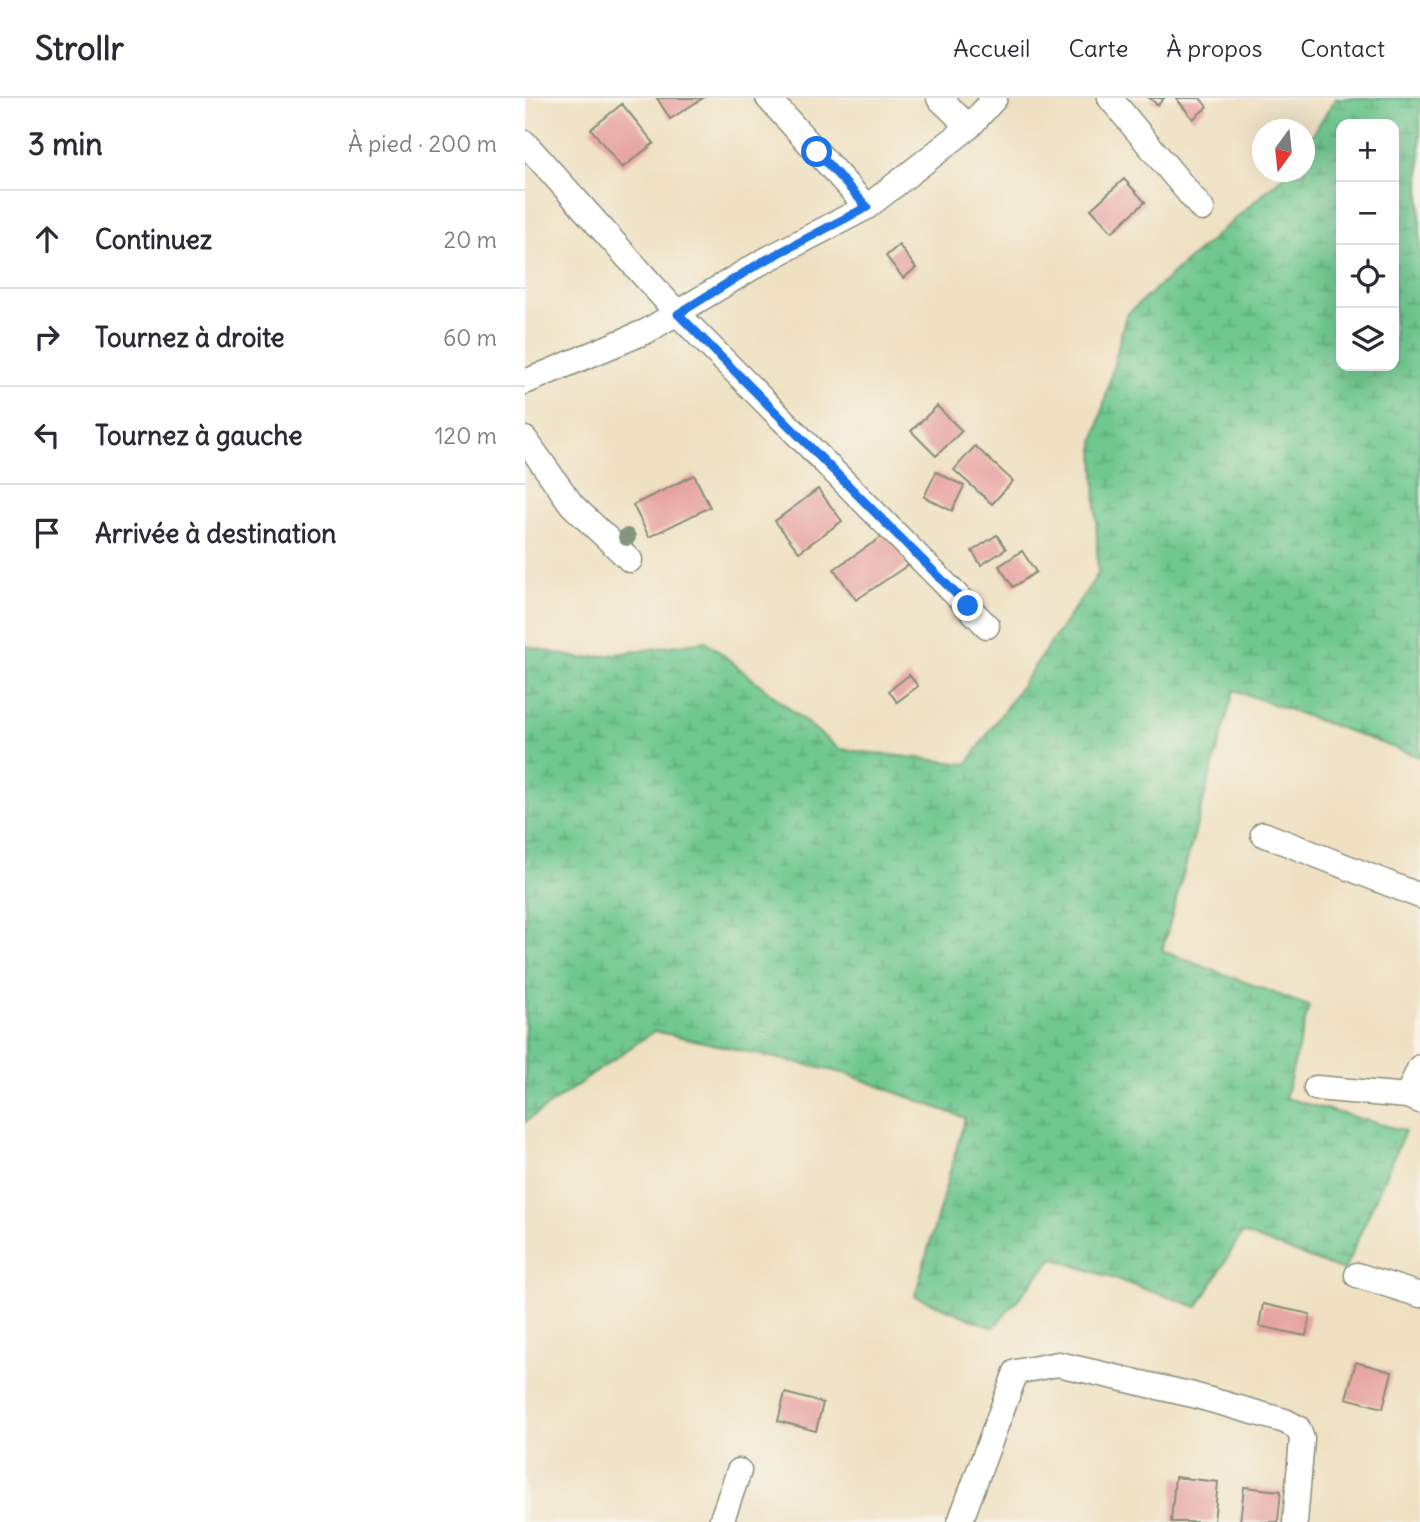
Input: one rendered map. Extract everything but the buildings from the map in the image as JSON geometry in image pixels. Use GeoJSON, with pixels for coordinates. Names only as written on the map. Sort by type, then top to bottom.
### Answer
{"type":"FeatureCollection","features":[{"type":"Feature","properties":{"kind":"street"},"geometry":{"type":"LineString","coordinates":[[768,98],[867,207]]}},
{"type":"Feature","properties":{"kind":"street"},"geometry":{"type":"LineString","coordinates":[[939,98],[969,127]]}},
{"type":"Feature","properties":{"kind":"street"},"geometry":{"type":"LineString","coordinates":[[525,382],[647,331],[760,263],[867,207],[969,127],[995,98]]}},
{"type":"Feature","properties":{"kind":"street"},"geometry":{"type":"LineString","coordinates":[[1110,98],[1202,209]]}},
{"type":"Feature","properties":{"kind":"street"},"geometry":{"type":"LineString","coordinates":[[525,144],[678,314],[987,626]]}},
{"type":"Feature","properties":{"kind":"street"},"geometry":{"type":"LineString","coordinates":[[525,439],[572,505],[630,560]]}},
{"type":"Feature","properties":{"kind":"street"},"geometry":{"type":"LineString","coordinates":[[1263,834],[1420,896]]}},
{"type":"Feature","properties":{"kind":"street"},"geometry":{"type":"LineString","coordinates":[[1316,1088],[1413,1098],[1420,1067]]}},
{"type":"Feature","properties":{"kind":"street"},"geometry":{"type":"LineString","coordinates":[[1357,1275],[1420,1295]]}},
{"type":"Feature","properties":{"kind":"street"},"geometry":{"type":"LineString","coordinates":[[960,1522],[1016,1372],[1058,1364],[1193,1395],[1285,1421],[1298,1429],[1302,1438],[1295,1522]]}},
{"type":"Feature","properties":{"kind":"street"},"geometry":{"type":"LineString","coordinates":[[721,1522],[739,1471]]}},
{"type":"Feature","properties":{"kind":"green space"},"geometry":{"type":"Polygon","coordinates":[[[1336,98],[1420,98],[1420,757],[1234,690],[1162,951],[1309,1006],[1285,1098],[1405,1131],[1344,1271],[1242,1233],[1198,1307],[1053,1258],[993,1328],[915,1296],[965,1118],[847,1074],[654,1031],[525,1122],[525,646],[582,659],[706,641],[839,749],[967,764],[1098,574],[1094,444],[1126,315],[1277,182],[1315,182],[1315,131],[1336,98]]]}},
{"type":"Feature","properties":{"kind":"route"},"geometry":{"type":"LineString","coordinates":[[817,152],[867,207],[760,263],[678,314],[968,606]]}}]}
